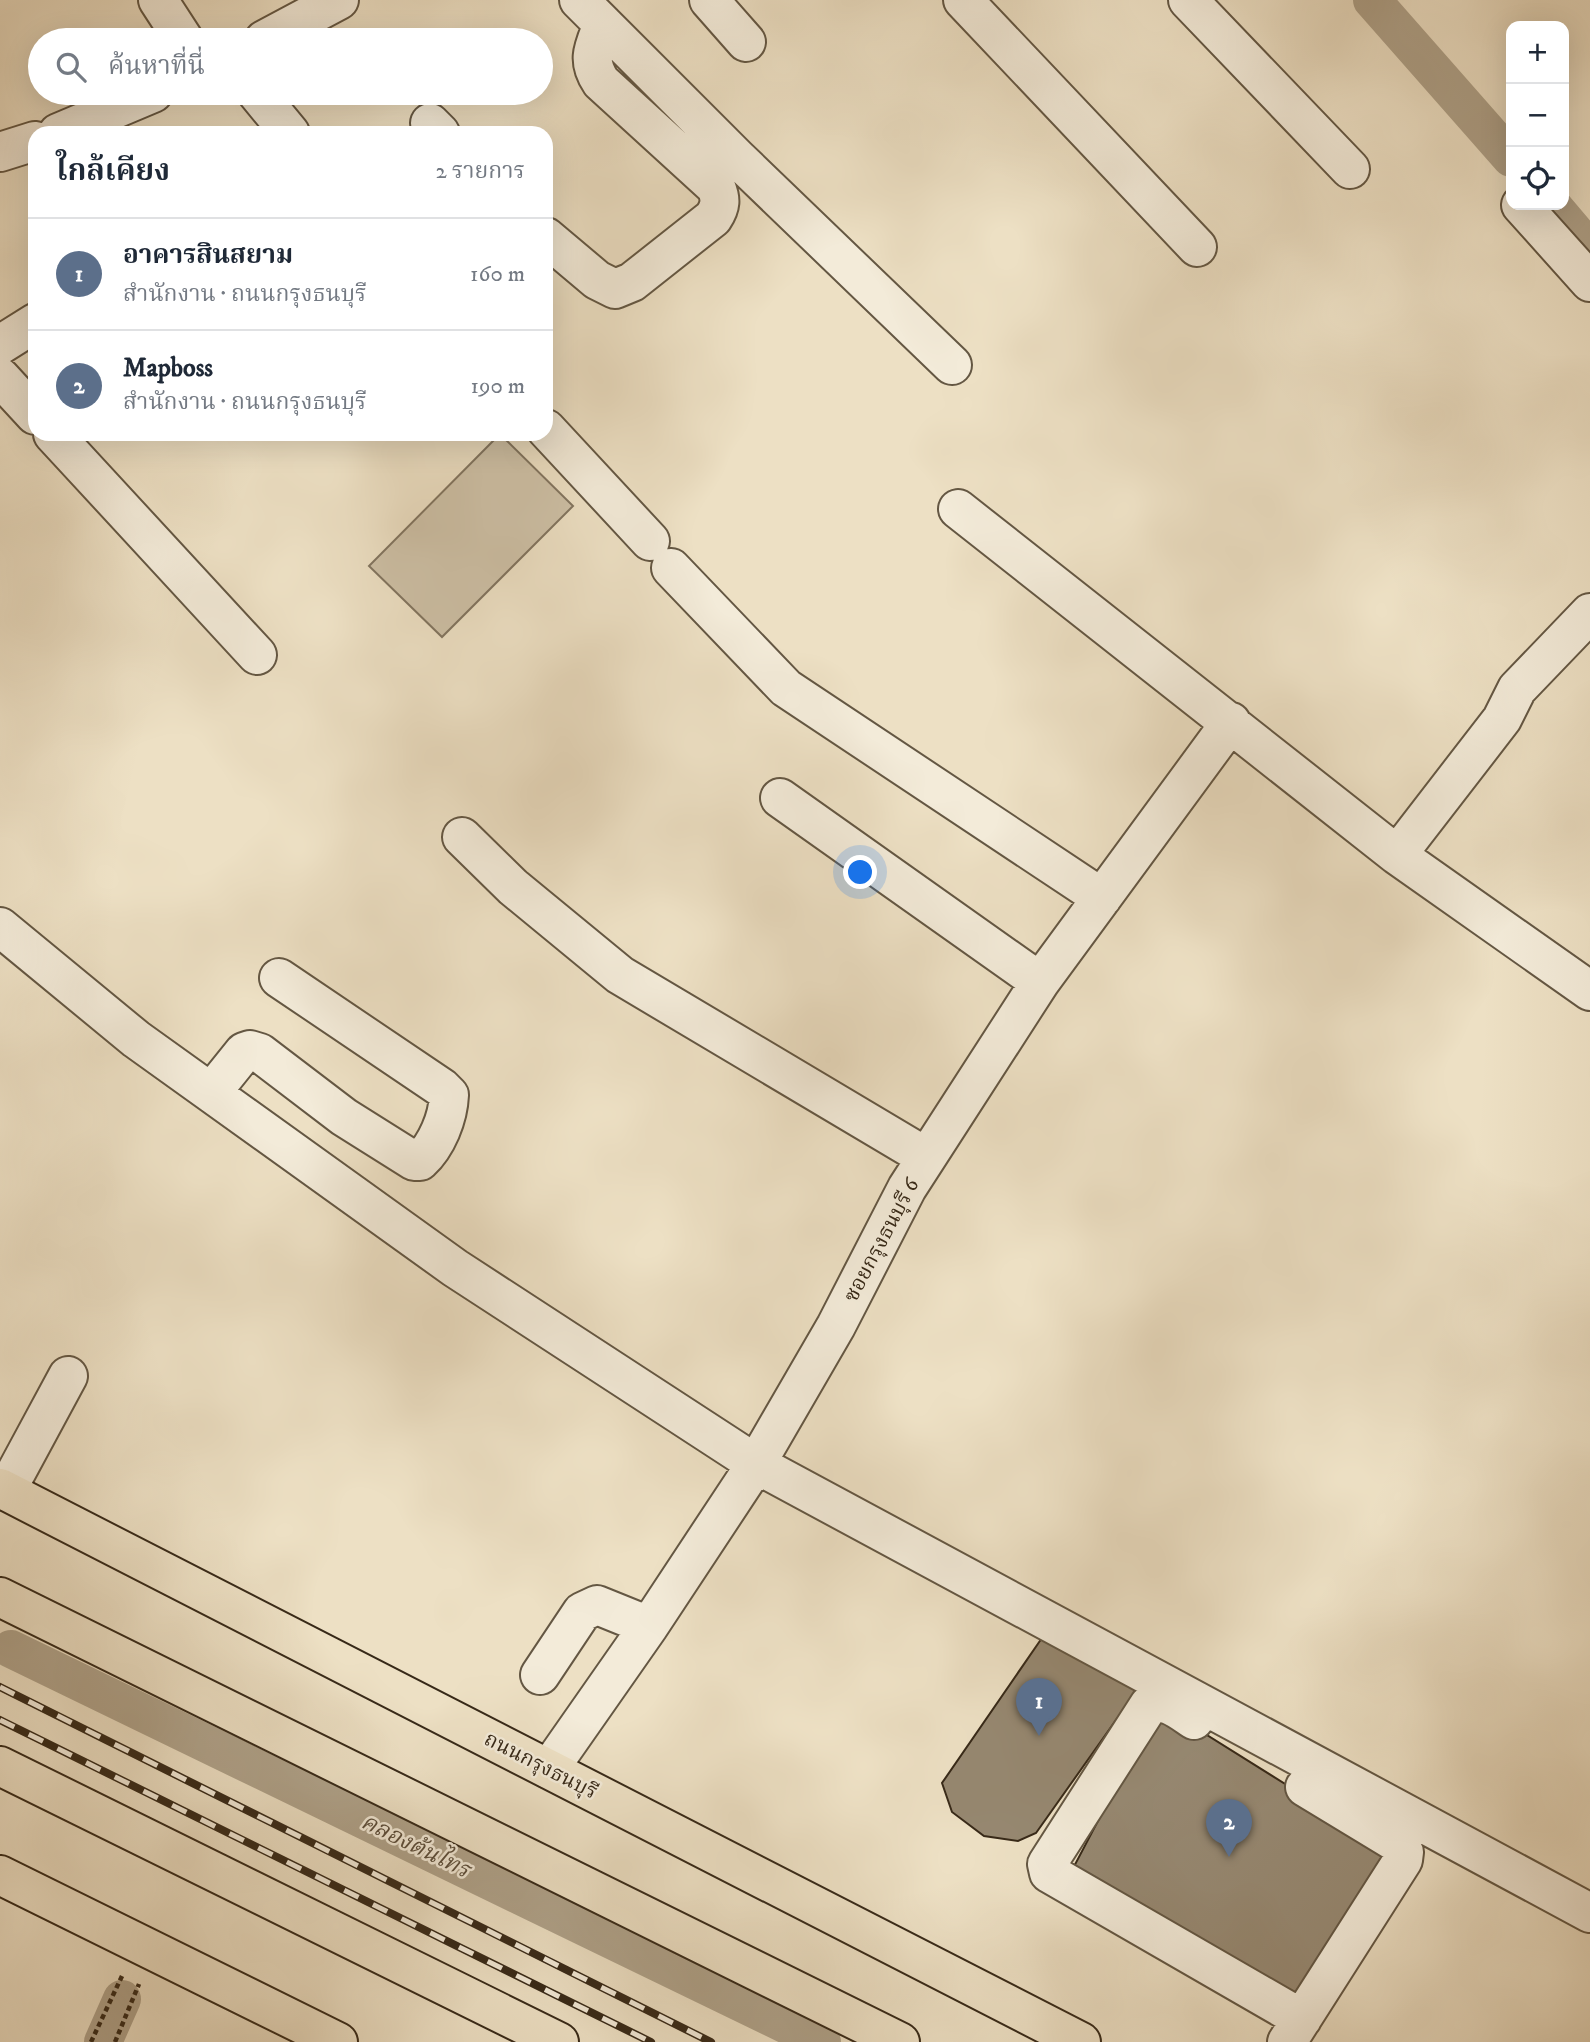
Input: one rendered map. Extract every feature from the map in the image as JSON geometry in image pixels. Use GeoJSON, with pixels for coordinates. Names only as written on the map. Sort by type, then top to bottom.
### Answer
{"type":"FeatureCollection","features":[{"type":"Feature","properties":{"kind":"main road","name":"ถนนกรุงธนบุรี"},"geometry":{"type":"LineString","coordinates":[[3,1490],[1081,2042]]}},
{"type":"Feature","properties":{"kind":"main road"},"geometry":{"type":"LineString","coordinates":[[0,1597],[900,2042]]}},
{"type":"Feature","properties":{"kind":"main road"},"geometry":{"type":"LineString","coordinates":[[0,1766],[559,2042]]}},
{"type":"Feature","properties":{"kind":"main road"},"geometry":{"type":"LineString","coordinates":[[0,1875],[338,2042]]}},
{"type":"Feature","properties":{"kind":"main road"},"geometry":{"type":"LineString","coordinates":[[914,1956],[1040,2042]]}},
{"type":"Feature","properties":{"kind":"street"},"geometry":{"type":"LineString","coordinates":[[158,0],[176,28]]}},
{"type":"Feature","properties":{"kind":"street"},"geometry":{"type":"LineString","coordinates":[[286,28],[339,0]]}},
{"type":"Feature","properties":{"kind":"street"},"geometry":{"type":"LineString","coordinates":[[709,0],[746,42]]}},
{"type":"Feature","properties":{"kind":"street"},"geometry":{"type":"LineString","coordinates":[[963,0],[1197,247]]}},
{"type":"Feature","properties":{"kind":"street"},"geometry":{"type":"LineString","coordinates":[[1188,0],[1350,169]]}},
{"type":"Feature","properties":{"kind":"street"},"geometry":{"type":"LineString","coordinates":[[553,243],[597,280],[615,289],[632,282],[713,218],[719,209],[720,198],[716,187],[601,82],[592,69],[591,12]]}},
{"type":"Feature","properties":{"kind":"street"},"geometry":{"type":"LineString","coordinates":[[591,12],[737,158],[952,365]]}},
{"type":"Feature","properties":{"kind":"street"},"geometry":{"type":"LineString","coordinates":[[75,126],[124,105]]}},
{"type":"Feature","properties":{"kind":"street"},"geometry":{"type":"LineString","coordinates":[[267,105],[283,126]]}},
{"type":"Feature","properties":{"kind":"street"},"geometry":{"type":"LineString","coordinates":[[0,152],[28,143]]}},
{"type":"Feature","properties":{"kind":"street"},"geometry":{"type":"LineString","coordinates":[[1525,210],[1590,282]]}},
{"type":"Feature","properties":{"kind":"street"},"geometry":{"type":"LineString","coordinates":[[0,345],[28,327]]}},
{"type":"Feature","properties":{"kind":"street"},"geometry":{"type":"LineString","coordinates":[[0,377],[28,407]]}},
{"type":"Feature","properties":{"kind":"street"},"geometry":{"type":"LineString","coordinates":[[553,437],[786,688],[1102,898]]}},
{"type":"Feature","properties":{"kind":"street"},"geometry":{"type":"LineString","coordinates":[[59,441],[257,654]]}},
{"type":"Feature","properties":{"kind":"street"},"geometry":{"type":"LineString","coordinates":[[958,509],[1397,855],[1590,991]]}},
{"type":"Feature","properties":{"kind":"street"},"geometry":{"type":"LineString","coordinates":[[1397,855],[1502,719],[1517,689],[1590,613]]}},
{"type":"Feature","properties":{"kind":"street","name":"ซอยกรุงธนบุรี 6"},"geometry":{"type":"LineString","coordinates":[[549,1769],[649,1626],[756,1464],[836,1326],[906,1188],[926,1157],[1040,982],[1231,722]]}},
{"type":"Feature","properties":{"kind":"street"},"geometry":{"type":"LineString","coordinates":[[780,798],[1040,982]]}},
{"type":"Feature","properties":{"kind":"street"},"geometry":{"type":"LineString","coordinates":[[462,837],[513,887],[620,975],[926,1157]]}},
{"type":"Feature","properties":{"kind":"street"},"geometry":{"type":"LineString","coordinates":[[0,927],[136,1039],[455,1268],[756,1464],[1590,1913]]}},
{"type":"Feature","properties":{"kind":"street"},"geometry":{"type":"LineString","coordinates":[[211,1093],[244,1052],[250,1050],[260,1053],[344,1117],[414,1161],[420,1161],[429,1153],[447,1116],[449,1095],[279,978]]}},
{"type":"Feature","properties":{"kind":"street"},"geometry":{"type":"LineString","coordinates":[[3,1490],[68,1376]]}},
{"type":"Feature","properties":{"kind":"street"},"geometry":{"type":"LineString","coordinates":[[540,1675],[582,1612],[588,1608],[597,1605],[649,1626]]}},
{"type":"Feature","properties":{"kind":"street"},"geometry":{"type":"LineString","coordinates":[[1165,1702],[1399,1844],[1404,1852],[1403,1860],[1294,2031],[1049,1873],[1047,1864],[1149,1705],[1165,1702]]}},
{"type":"Feature","properties":{"kind":"path"},"geometry":{"type":"LineString","coordinates":[[92,2042],[145,1946]]}},
{"type":"Feature","properties":{"kind":"path"},"geometry":{"type":"LineString","coordinates":[[115,2042],[145,1946]]}},
{"type":"Feature","properties":{"kind":"shaded area"},"geometry":{"type":"Polygon","coordinates":[[[493,441],[507,441],[573,506],[442,637],[369,566],[493,441]]]}},
{"type":"Feature","properties":{"kind":"building"},"geometry":{"type":"Polygon","coordinates":[[[1044,1635],[1138,1689],[1036,1833],[1018,1841],[984,1836],[952,1812],[942,1783],[1044,1635]]]}},
{"type":"Feature","properties":{"kind":"building"},"geometry":{"type":"Polygon","coordinates":[[[1159,1705],[1389,1849],[1298,2003],[1070,1874],[1159,1705]]]}},
{"type":"Feature","properties":{"kind":"waterway"},"geometry":{"type":"LineString","coordinates":[[1372,0],[1506,152]]}},
{"type":"Feature","properties":{"kind":"waterway"},"geometry":{"type":"LineString","coordinates":[[1556,210],[1590,250]]}},
{"type":"Feature","properties":{"kind":"waterway","name":"คลองต้นไทร"},"geometry":{"type":"LineString","coordinates":[[11,1649],[822,2042]]}},
{"type":"Feature","properties":{"kind":"waterway"},"geometry":{"type":"LineString","coordinates":[[103,2042],[122,1999]]}},
{"type":"Feature","properties":{"kind":"railway"},"geometry":{"type":"LineString","coordinates":[[0,1687],[711,2042]]}},
{"type":"Feature","properties":{"kind":"railway"},"geometry":{"type":"LineString","coordinates":[[0,1720],[651,2042]]}},
{"type":"Feature","properties":{"kind":"place","name":"อาคารสินสยาม"},"geometry":{"type":"Point","coordinates":[1039,1736]}},
{"type":"Feature","properties":{"kind":"place","name":"Mapboss"},"geometry":{"type":"Point","coordinates":[1229,1857]}}]}
